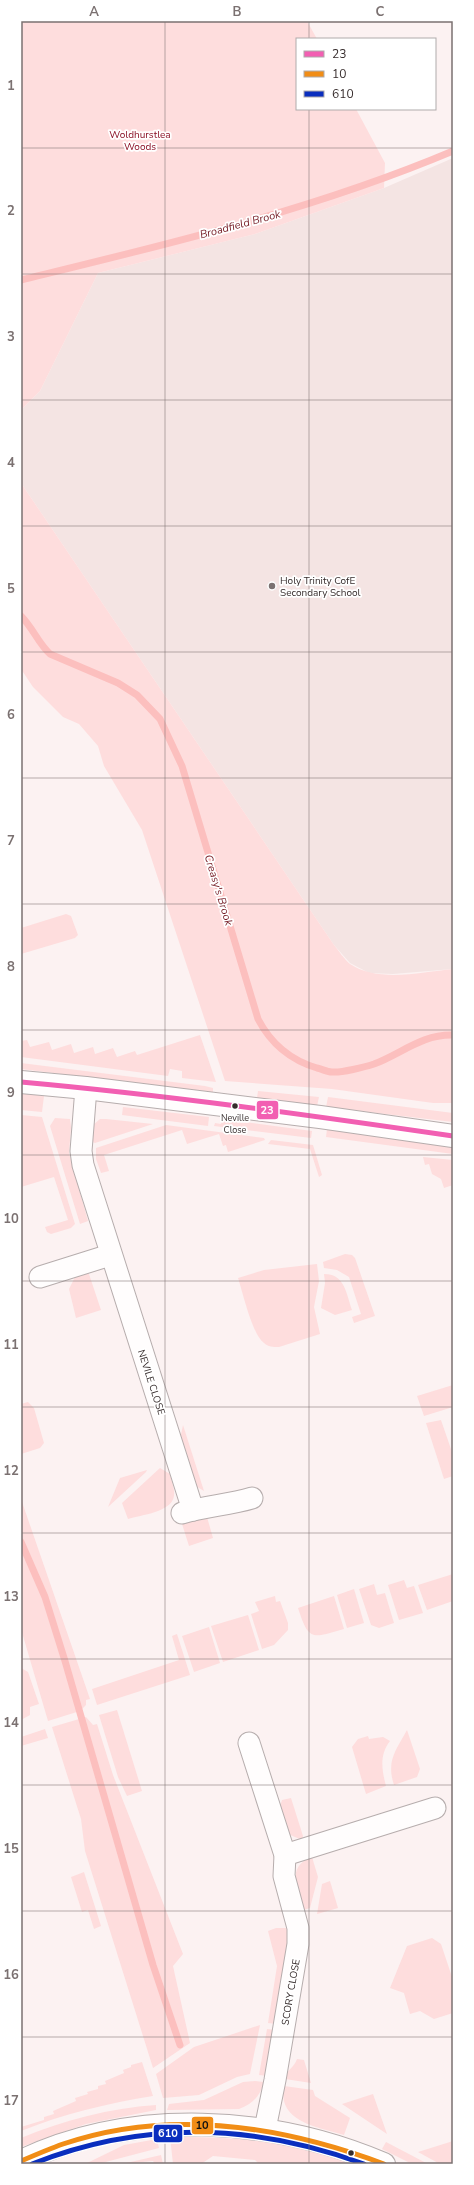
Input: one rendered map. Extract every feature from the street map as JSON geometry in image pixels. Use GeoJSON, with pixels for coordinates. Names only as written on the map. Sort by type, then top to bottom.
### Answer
{"type":"FeatureCollection","features":[{"type":"Feature","properties":{"kind":"street"},"geometry":{"type":"LineString","coordinates":[[21,1082],[86,1088],[320,1117],[453,1136]]}},
{"type":"Feature","properties":{"kind":"street","name":"NEVILE CLOSE"},"geometry":{"type":"LineString","coordinates":[[86,1088],[81,1150],[90,1190],[188,1512],[252,1498]]}},
{"type":"Feature","properties":{"kind":"street"},"geometry":{"type":"LineString","coordinates":[[40,1277],[110,1255]]}},
{"type":"Feature","properties":{"kind":"street","name":"SCORY CLOSE"},"geometry":{"type":"LineString","coordinates":[[249,1743],[285,1855],[284,1876],[296,1918],[299,1936],[275,2080],[264,2129]]}},
{"type":"Feature","properties":{"kind":"street"},"geometry":{"type":"LineString","coordinates":[[285,1855],[435,1808]]}},
{"type":"Feature","properties":{"kind":"street"},"geometry":{"type":"LineString","coordinates":[[21,2161],[74,2140],[141,2128],[197,2125],[264,2129],[328,2143],[384,2164]]}},
{"type":"Feature","properties":{"kind":"shaded area","name":"Holy Trinity CofE Secondary School"},"geometry":{"type":"Polygon","coordinates":[[[453,158],[453,969],[393,974],[369,973],[350,963],[334,945],[21,483],[21,410],[40,391],[98,273],[255,234],[384,188],[453,158]]]}},
{"type":"Feature","properties":{"kind":"green space","name":"Woldhurstlea Woods"},"geometry":{"type":"Polygon","coordinates":[[[21,21],[307,21],[316,38],[296,38],[296,110],[357,110],[385,163],[384,188],[255,234],[98,273],[40,391],[21,410],[21,21]]]}},
{"type":"Feature","properties":{"kind":"green space"},"geometry":{"type":"Polygon","coordinates":[[[21,483],[334,945],[346,960],[361,970],[387,975],[414,974],[453,969],[453,1103],[433,1103],[332,1089],[225,1081],[142,830],[104,766],[98,746],[79,724],[63,717],[33,687],[21,669],[21,483]]]}},
{"type":"Feature","properties":{"kind":"green space"},"geometry":{"type":"Polygon","coordinates":[[[66,914],[71,916],[78,935],[75,938],[21,954],[21,928],[66,914]]]}},
{"type":"Feature","properties":{"kind":"green space"},"geometry":{"type":"Polygon","coordinates":[[[200,1035],[216,1082],[182,1078],[182,1071],[170,1069],[168,1076],[21,1057],[21,1041],[27,1040],[30,1047],[49,1042],[52,1050],[71,1044],[74,1053],[93,1047],[95,1054],[113,1048],[117,1057],[135,1051],[137,1055],[200,1035]]]}},
{"type":"Feature","properties":{"kind":"green space"},"geometry":{"type":"Polygon","coordinates":[[[21,1063],[205,1086],[213,1088],[213,1093],[21,1069],[21,1063]]]}},
{"type":"Feature","properties":{"kind":"green space"},"geometry":{"type":"Polygon","coordinates":[[[258,1091],[319,1097],[317,1106],[257,1098],[258,1091]]]}},
{"type":"Feature","properties":{"kind":"green space"},"geometry":{"type":"Polygon","coordinates":[[[21,1093],[44,1096],[42,1112],[21,1110],[21,1093]]]}},
{"type":"Feature","properties":{"kind":"green space"},"geometry":{"type":"Polygon","coordinates":[[[328,1097],[453,1113],[453,1122],[326,1107],[328,1097]]]}},
{"type":"Feature","properties":{"kind":"green space"},"geometry":{"type":"Polygon","coordinates":[[[123,1107],[209,1117],[208,1126],[122,1115],[123,1107]]]}},
{"type":"Feature","properties":{"kind":"green space"},"geometry":{"type":"Polygon","coordinates":[[[21,1115],[42,1117],[75,1224],[71,1228],[51,1234],[47,1232],[45,1227],[68,1220],[54,1177],[21,1187],[21,1115]]]}},
{"type":"Feature","properties":{"kind":"green space"},"geometry":{"type":"Polygon","coordinates":[[[55,1118],[70,1119],[71,1127],[69,1153],[88,1221],[80,1224],[50,1126],[55,1118]]]}},
{"type":"Feature","properties":{"kind":"green space"},"geometry":{"type":"Polygon","coordinates":[[[100,1119],[153,1124],[95,1143],[90,1141],[92,1126],[100,1119]]]}},
{"type":"Feature","properties":{"kind":"green space"},"geometry":{"type":"Polygon","coordinates":[[[222,1119],[312,1131],[311,1138],[214,1126],[215,1123],[221,1124],[222,1119]]]}},
{"type":"Feature","properties":{"kind":"green space"},"geometry":{"type":"Polygon","coordinates":[[[166,1125],[264,1138],[265,1140],[228,1152],[226,1145],[223,1146],[219,1134],[187,1144],[182,1130],[104,1155],[109,1171],[101,1173],[96,1159],[96,1148],[166,1125]]]}},
{"type":"Feature","properties":{"kind":"green space"},"geometry":{"type":"Polygon","coordinates":[[[327,1129],[453,1144],[453,1154],[326,1137],[327,1129]]]}},
{"type":"Feature","properties":{"kind":"green space"},"geometry":{"type":"Polygon","coordinates":[[[271,1140],[313,1145],[322,1175],[319,1177],[310,1149],[268,1144],[271,1140]]]}},
{"type":"Feature","properties":{"kind":"green space"},"geometry":{"type":"Polygon","coordinates":[[[423,1157],[453,1160],[453,1185],[444,1188],[441,1179],[432,1174],[429,1164],[425,1165],[423,1157]]]}},
{"type":"Feature","properties":{"kind":"green space"},"geometry":{"type":"Polygon","coordinates":[[[345,1254],[352,1255],[355,1258],[375,1316],[354,1323],[352,1317],[361,1314],[349,1277],[337,1270],[324,1268],[323,1262],[345,1254]]]}},
{"type":"Feature","properties":{"kind":"green space"},"geometry":{"type":"Polygon","coordinates":[[[317,1264],[319,1281],[314,1307],[320,1334],[279,1347],[266,1344],[260,1338],[252,1322],[238,1278],[264,1270],[317,1264]]]}},
{"type":"Feature","properties":{"kind":"green space"},"geometry":{"type":"Polygon","coordinates":[[[88,1271],[101,1310],[76,1318],[69,1289],[75,1277],[88,1271]]]}},
{"type":"Feature","properties":{"kind":"green space"},"geometry":{"type":"Polygon","coordinates":[[[324,1274],[336,1277],[341,1281],[352,1310],[335,1315],[321,1308],[325,1283],[324,1274]]]}},
{"type":"Feature","properties":{"kind":"green space"},"geometry":{"type":"Polygon","coordinates":[[[453,1385],[453,1407],[424,1416],[417,1396],[453,1385]]]}},
{"type":"Feature","properties":{"kind":"green space"},"geometry":{"type":"Polygon","coordinates":[[[28,1402],[34,1408],[44,1443],[40,1448],[21,1454],[21,1404],[28,1402]]]}},
{"type":"Feature","properties":{"kind":"green space"},"geometry":{"type":"Polygon","coordinates":[[[441,1420],[453,1455],[453,1476],[444,1479],[426,1423],[441,1420]]]}},
{"type":"Feature","properties":{"kind":"green space"},"geometry":{"type":"Polygon","coordinates":[[[183,1425],[204,1491],[194,1485],[179,1444],[183,1425]]]}},
{"type":"Feature","properties":{"kind":"green space"},"geometry":{"type":"Polygon","coordinates":[[[160,1468],[170,1474],[174,1493],[172,1501],[168,1506],[155,1512],[128,1519],[122,1503],[160,1468]]]}},
{"type":"Feature","properties":{"kind":"green space"},"geometry":{"type":"Polygon","coordinates":[[[147,1470],[146,1472],[108,1507],[120,1478],[147,1470]]]}},
{"type":"Feature","properties":{"kind":"green space"},"geometry":{"type":"Polygon","coordinates":[[[21,1499],[90,1699],[86,1700],[86,1705],[80,1711],[48,1721],[21,1629],[21,1499]]]}},
{"type":"Feature","properties":{"kind":"green space"},"geometry":{"type":"Polygon","coordinates":[[[207,1517],[213,1538],[189,1546],[182,1524],[207,1517]]]}},
{"type":"Feature","properties":{"kind":"green space"},"geometry":{"type":"Polygon","coordinates":[[[453,1574],[453,1601],[427,1610],[418,1585],[453,1574]]]}},
{"type":"Feature","properties":{"kind":"green space"},"geometry":{"type":"Polygon","coordinates":[[[404,1580],[407,1588],[414,1586],[423,1613],[399,1620],[388,1585],[404,1580]]]}},
{"type":"Feature","properties":{"kind":"green space"},"geometry":{"type":"Polygon","coordinates":[[[374,1584],[377,1595],[385,1593],[394,1623],[379,1628],[371,1625],[359,1589],[374,1584]]]}},
{"type":"Feature","properties":{"kind":"green space"},"geometry":{"type":"Polygon","coordinates":[[[354,1589],[364,1623],[347,1628],[337,1595],[354,1589]]]}},
{"type":"Feature","properties":{"kind":"green space"},"geometry":{"type":"Polygon","coordinates":[[[275,1596],[276,1602],[280,1601],[288,1623],[288,1630],[274,1645],[262,1649],[251,1614],[259,1611],[255,1602],[275,1596]]]}},
{"type":"Feature","properties":{"kind":"green space"},"geometry":{"type":"Polygon","coordinates":[[[334,1596],[344,1629],[325,1634],[313,1635],[305,1627],[298,1608],[334,1596]]]}},
{"type":"Feature","properties":{"kind":"green space"},"geometry":{"type":"Polygon","coordinates":[[[248,1615],[259,1650],[223,1662],[211,1626],[248,1615]]]}},
{"type":"Feature","properties":{"kind":"green space"},"geometry":{"type":"Polygon","coordinates":[[[209,1627],[220,1663],[194,1672],[182,1636],[209,1627]]]}},
{"type":"Feature","properties":{"kind":"green space"},"geometry":{"type":"Polygon","coordinates":[[[177,1634],[190,1675],[97,1705],[92,1689],[179,1660],[172,1636],[177,1634]]]}},
{"type":"Feature","properties":{"kind":"green space"},"geometry":{"type":"Polygon","coordinates":[[[21,1668],[28,1672],[39,1704],[30,1707],[30,1715],[21,1720],[21,1668]]]}},
{"type":"Feature","properties":{"kind":"green space"},"geometry":{"type":"Polygon","coordinates":[[[117,1710],[142,1791],[127,1796],[118,1777],[99,1715],[117,1710]]]}},
{"type":"Feature","properties":{"kind":"green space"},"geometry":{"type":"Polygon","coordinates":[[[86,1717],[93,1725],[97,1724],[113,1775],[183,1954],[173,1966],[190,2043],[153,2068],[85,1851],[81,1819],[52,1727],[86,1717]]]}},
{"type":"Feature","properties":{"kind":"green space"},"geometry":{"type":"Polygon","coordinates":[[[45,1729],[48,1738],[21,1746],[21,1737],[45,1729]]]}},
{"type":"Feature","properties":{"kind":"green space"},"geometry":{"type":"Polygon","coordinates":[[[407,1730],[420,1769],[417,1777],[394,1785],[391,1769],[393,1756],[407,1730]]]}},
{"type":"Feature","properties":{"kind":"green space"},"geometry":{"type":"Polygon","coordinates":[[[368,1736],[369,1739],[383,1737],[390,1741],[384,1752],[382,1763],[386,1786],[366,1794],[352,1747],[358,1739],[368,1736]]]}},
{"type":"Feature","properties":{"kind":"green space"},"geometry":{"type":"Polygon","coordinates":[[[291,1798],[303,1836],[302,1840],[288,1834],[280,1806],[282,1800],[291,1798]]]}},
{"type":"Feature","properties":{"kind":"green space"},"geometry":{"type":"Polygon","coordinates":[[[312,1857],[318,1877],[310,1908],[301,1911],[295,1880],[296,1873],[299,1866],[304,1861],[312,1857]]]}},
{"type":"Feature","properties":{"kind":"green space"},"geometry":{"type":"Polygon","coordinates":[[[84,1872],[101,1926],[94,1929],[88,1910],[82,1912],[71,1877],[84,1872]]]}},
{"type":"Feature","properties":{"kind":"green space"},"geometry":{"type":"Polygon","coordinates":[[[330,1881],[338,1908],[317,1914],[322,1884],[330,1881]]]}},
{"type":"Feature","properties":{"kind":"green space"},"geometry":{"type":"Polygon","coordinates":[[[276,1928],[286,1928],[290,1935],[276,2024],[268,2023],[277,1966],[268,1931],[276,1928]]]}},
{"type":"Feature","properties":{"kind":"green space"},"geometry":{"type":"Polygon","coordinates":[[[432,1938],[441,1944],[453,1980],[453,2013],[434,2019],[420,2011],[410,2014],[404,1993],[390,1988],[407,1946],[432,1938]]]}},
{"type":"Feature","properties":{"kind":"green space"},"geometry":{"type":"Polygon","coordinates":[[[260,2025],[250,2074],[237,2077],[199,2095],[163,2098],[156,2074],[194,2047],[260,2025]]]}},
{"type":"Feature","properties":{"kind":"green space"},"geometry":{"type":"Polygon","coordinates":[[[267,2029],[275,2030],[267,2076],[259,2075],[267,2029]]]}},
{"type":"Feature","properties":{"kind":"green space"},"geometry":{"type":"Polygon","coordinates":[[[297,2059],[304,2060],[311,2083],[285,2079],[287,2073],[297,2059]]]}},
{"type":"Feature","properties":{"kind":"green space"},"geometry":{"type":"Polygon","coordinates":[[[142,2062],[153,2096],[86,2110],[53,2119],[21,2131],[21,2127],[44,2120],[44,2117],[54,2114],[53,2111],[76,2101],[75,2098],[88,2094],[87,2092],[98,2089],[98,2086],[106,2084],[105,2081],[124,2073],[123,2070],[131,2067],[131,2065],[142,2062]]]}},
{"type":"Feature","properties":{"kind":"green space"},"geometry":{"type":"Polygon","coordinates":[[[243,2082],[264,2082],[258,2095],[248,2105],[239,2109],[167,2110],[169,2104],[204,2100],[243,2082]]]}},
{"type":"Feature","properties":{"kind":"green space"},"geometry":{"type":"Polygon","coordinates":[[[284,2086],[313,2090],[315,2096],[350,2118],[344,2135],[312,2125],[293,2115],[287,2108],[284,2098],[284,2086]]]}},
{"type":"Feature","properties":{"kind":"green space"},"geometry":{"type":"Polygon","coordinates":[[[373,2094],[387,2134],[342,2104],[373,2094]]]}},
{"type":"Feature","properties":{"kind":"green space"},"geometry":{"type":"Polygon","coordinates":[[[156,2105],[156,2110],[86,2124],[21,2147],[21,2138],[70,2120],[104,2112],[156,2105]]]}},
{"type":"Feature","properties":{"kind":"green space"},"geometry":{"type":"Polygon","coordinates":[[[170,2137],[239,2139],[285,2145],[329,2156],[351,2164],[259,2164],[255,2160],[213,2156],[201,2164],[173,2164],[170,2137]]]}},
{"type":"Feature","properties":{"kind":"green space"},"geometry":{"type":"Polygon","coordinates":[[[157,2139],[159,2148],[98,2164],[85,2164],[124,2145],[157,2139]]]}},
{"type":"Feature","properties":{"kind":"green space"},"geometry":{"type":"Polygon","coordinates":[[[453,2141],[453,2164],[440,2164],[418,2152],[453,2141]]]}},
{"type":"Feature","properties":{"kind":"green space"},"geometry":{"type":"Polygon","coordinates":[[[386,2142],[428,2164],[412,2164],[382,2149],[386,2142]]]}},
{"type":"Feature","properties":{"kind":"green space"},"geometry":{"type":"Polygon","coordinates":[[[161,2155],[163,2164],[155,2164],[153,2161],[122,2164],[161,2155]]]}},
{"type":"Feature","properties":{"kind":"waterway","name":"Broadfield Brook"},"geometry":{"type":"LineString","coordinates":[[21,280],[185,239],[294,208],[347,191],[453,151]]}},
{"type":"Feature","properties":{"kind":"waterway","name":"Creasy's Brook"},"geometry":{"type":"LineString","coordinates":[[21,616],[50,654],[118,683],[137,695],[160,719],[182,766],[258,1019],[269,1036],[282,1050],[307,1065],[330,1072],[336,1072],[353,1070],[374,1064],[422,1041],[431,1038],[453,1035]]}},
{"type":"Feature","properties":{"kind":"waterway"},"geometry":{"type":"LineString","coordinates":[[21,1542],[45,1597],[153,1965],[180,2045]]}},
{"type":"Feature","properties":{"kind":"transit line","name":"23"},"geometry":{"type":"LineString","coordinates":[[21,1082],[237,1106],[453,1136]]}},
{"type":"Feature","properties":{"kind":"transit line","name":"10"},"geometry":{"type":"LineString","coordinates":[[21,2161],[63,2144],[103,2133],[144,2127],[184,2124],[225,2126],[266,2131],[306,2140],[384,2164]]}},
{"type":"Feature","properties":{"kind":"transit line","name":"610"},"geometry":{"type":"LineString","coordinates":[[32,2164],[74,2150],[115,2140],[157,2134],[198,2132],[239,2134],[281,2141],[322,2150],[364,2164]]}},
{"type":"Feature","properties":{"kind":"place","name":"Holy Trinity CofE Secondary School"},"geometry":{"type":"Point","coordinates":[272,586]}},
{"type":"Feature","properties":{"kind":"place","name":"Neville Close"},"geometry":{"type":"Point","coordinates":[235,1106]}}]}
